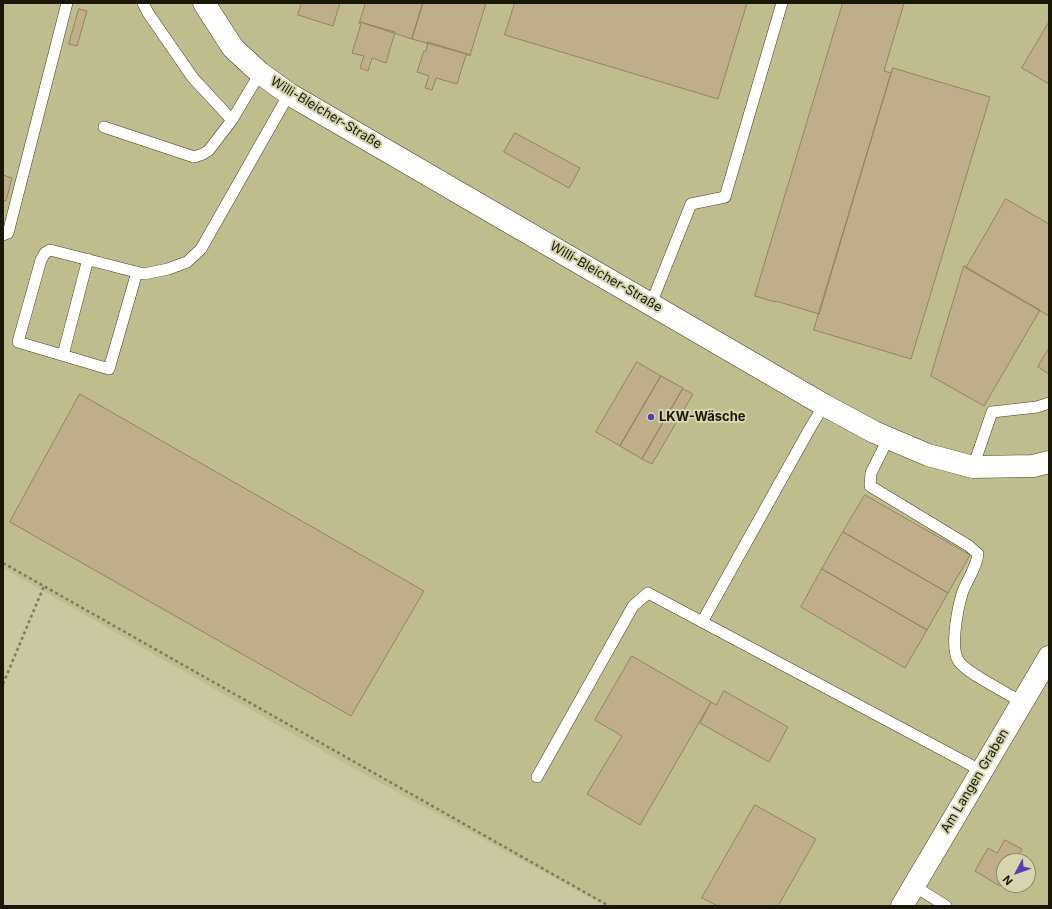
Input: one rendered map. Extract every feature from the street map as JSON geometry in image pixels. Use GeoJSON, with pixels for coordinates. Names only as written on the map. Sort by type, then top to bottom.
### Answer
{"type":"FeatureCollection","features":[{"type":"Feature","properties":{"kind":"street","name":"Willi-Bleicher-Straße"},"geometry":{"type":"LineString","coordinates":[[204,3],[233,48],[260,73],[289,94],[824,405],[888,439],[928,456],[973,467],[1033,466],[1049,462]]}},
{"type":"Feature","properties":{"kind":"street","name":"Am Langen Graben"},"geometry":{"type":"LineString","coordinates":[[902,906],[1049,658]]}},
{"type":"Feature","properties":{"kind":"lane"},"geometry":{"type":"LineString","coordinates":[[3,235],[8,233],[67,3]]}},
{"type":"Feature","properties":{"kind":"lane"},"geometry":{"type":"LineString","coordinates":[[143,3],[148,13],[193,78],[232,120]]}},
{"type":"Feature","properties":{"kind":"lane"},"geometry":{"type":"LineString","coordinates":[[651,304],[691,204],[725,197],[782,3]]}},
{"type":"Feature","properties":{"kind":"lane"},"geometry":{"type":"LineString","coordinates":[[104,127],[194,157],[203,154],[209,150],[232,120],[260,73]]}},
{"type":"Feature","properties":{"kind":"lane"},"geometry":{"type":"LineString","coordinates":[[137,272],[109,369],[18,342],[41,260],[45,253],[50,250],[56,250],[88,259],[137,272],[144,274],[168,270],[187,262],[201,249],[289,94]]}},
{"type":"Feature","properties":{"kind":"lane"},"geometry":{"type":"LineString","coordinates":[[63,355],[88,259]]}},
{"type":"Feature","properties":{"kind":"lane"},"geometry":{"type":"LineString","coordinates":[[973,467],[992,412],[1037,407],[1049,403]]}},
{"type":"Feature","properties":{"kind":"lane"},"geometry":{"type":"LineString","coordinates":[[702,622],[824,405]]}},
{"type":"Feature","properties":{"kind":"lane"},"geometry":{"type":"LineString","coordinates":[[888,439],[871,473],[870,486],[969,546],[978,554],[963,591],[956,617],[956,649],[958,660],[965,668],[1022,702]]}},
{"type":"Feature","properties":{"kind":"lane"},"geometry":{"type":"LineString","coordinates":[[537,777],[633,606],[648,593],[982,771]]}},
{"type":"Feature","properties":{"kind":"lane"},"geometry":{"type":"LineString","coordinates":[[914,886],[946,906]]}},
{"type":"Feature","properties":{"kind":"path"},"geometry":{"type":"LineString","coordinates":[[3,563],[610,906]]}},
{"type":"Feature","properties":{"kind":"path"},"geometry":{"type":"LineString","coordinates":[[3,684],[44,586]]}},
{"type":"Feature","properties":{"kind":"shaded area"},"geometry":{"type":"Polygon","coordinates":[[[3,3],[1049,3],[1049,906],[606,906],[342,762],[3,568],[3,3]]]}},
{"type":"Feature","properties":{"kind":"building"},"geometry":{"type":"Polygon","coordinates":[[[302,3],[340,3],[333,26],[298,15],[302,3]]]}},
{"type":"Feature","properties":{"kind":"building"},"geometry":{"type":"Polygon","coordinates":[[[366,3],[423,3],[412,39],[360,22],[366,3]]]}},
{"type":"Feature","properties":{"kind":"building"},"geometry":{"type":"Polygon","coordinates":[[[423,3],[486,3],[470,55],[412,39],[423,3]]]}},
{"type":"Feature","properties":{"kind":"building"},"geometry":{"type":"Polygon","coordinates":[[[515,3],[747,3],[718,99],[505,35],[515,3]]]}},
{"type":"Feature","properties":{"kind":"building"},"geometry":{"type":"Polygon","coordinates":[[[843,3],[904,3],[884,71],[891,73],[819,314],[755,296],[843,3]]]}},
{"type":"Feature","properties":{"kind":"building"},"geometry":{"type":"Polygon","coordinates":[[[79,9],[87,11],[77,46],[69,44],[79,9]]]}},
{"type":"Feature","properties":{"kind":"building"},"geometry":{"type":"Polygon","coordinates":[[[360,22],[395,32],[386,63],[372,58],[368,71],[360,68],[364,56],[352,53],[361,24],[359,23],[360,22]]]}},
{"type":"Feature","properties":{"kind":"building"},"geometry":{"type":"Polygon","coordinates":[[[1049,22],[1049,84],[1022,68],[1049,22]]]}},
{"type":"Feature","properties":{"kind":"building"},"geometry":{"type":"Polygon","coordinates":[[[428,42],[471,55],[466,55],[457,84],[436,78],[432,90],[425,88],[429,76],[417,72],[424,51],[426,51],[428,42]]]}},
{"type":"Feature","properties":{"kind":"building"},"geometry":{"type":"Polygon","coordinates":[[[893,68],[990,97],[911,359],[814,330],[893,68]]]}},
{"type":"Feature","properties":{"kind":"building"},"geometry":{"type":"Polygon","coordinates":[[[515,133],[580,168],[569,188],[504,152],[515,133]]]}},
{"type":"Feature","properties":{"kind":"building"},"geometry":{"type":"Polygon","coordinates":[[[3,175],[12,178],[6,201],[3,200],[3,175]]]}},
{"type":"Feature","properties":{"kind":"building"},"geometry":{"type":"Polygon","coordinates":[[[1006,199],[1049,224],[1049,316],[966,268],[1006,199]]]}},
{"type":"Feature","properties":{"kind":"building"},"geometry":{"type":"Polygon","coordinates":[[[964,266],[1040,310],[984,406],[931,376],[964,266]]]}},
{"type":"Feature","properties":{"kind":"building"},"geometry":{"type":"Polygon","coordinates":[[[1049,348],[1049,374],[1038,367],[1049,348]]]}},
{"type":"Feature","properties":{"kind":"building"},"geometry":{"type":"Polygon","coordinates":[[[637,362],[661,376],[620,446],[596,432],[637,362]]]}},
{"type":"Feature","properties":{"kind":"building","name":"LKW-Wäsche"},"geometry":{"type":"Polygon","coordinates":[[[661,376],[683,388],[642,459],[620,446],[661,376]]]}},
{"type":"Feature","properties":{"kind":"building"},"geometry":{"type":"Polygon","coordinates":[[[683,389],[693,394],[652,464],[642,459],[683,389]]]}},
{"type":"Feature","properties":{"kind":"building"},"geometry":{"type":"Polygon","coordinates":[[[80,394],[424,591],[351,716],[10,522],[80,394]]]}},
{"type":"Feature","properties":{"kind":"building"},"geometry":{"type":"Polygon","coordinates":[[[865,495],[970,555],[948,593],[843,532],[865,495]]]}},
{"type":"Feature","properties":{"kind":"building"},"geometry":{"type":"Polygon","coordinates":[[[843,532],[948,593],[927,630],[822,569],[843,532]]]}},
{"type":"Feature","properties":{"kind":"building"},"geometry":{"type":"Polygon","coordinates":[[[822,569],[927,630],[905,668],[801,607],[822,569]]]}},
{"type":"Feature","properties":{"kind":"building"},"geometry":{"type":"Polygon","coordinates":[[[632,656],[711,702],[640,825],[587,794],[622,736],[595,720],[632,656]]]}},
{"type":"Feature","properties":{"kind":"building"},"geometry":{"type":"Polygon","coordinates":[[[724,691],[788,727],[769,762],[700,723],[711,702],[716,705],[724,691]]]}},
{"type":"Feature","properties":{"kind":"building"},"geometry":{"type":"Polygon","coordinates":[[[755,805],[816,839],[778,906],[718,906],[702,898],[755,805]]]}},
{"type":"Feature","properties":{"kind":"building"},"geometry":{"type":"Polygon","coordinates":[[[1005,840],[1022,849],[1020,853],[997,853],[1005,840]]]}},
{"type":"Feature","properties":{"kind":"building"},"geometry":{"type":"Polygon","coordinates":[[[988,848],[997,853],[996,884],[975,871],[988,848]]]}},
{"type":"Feature","properties":{"kind":"place","name":"LKW-Wäsche"},"geometry":{"type":"Point","coordinates":[651,417]}}]}
